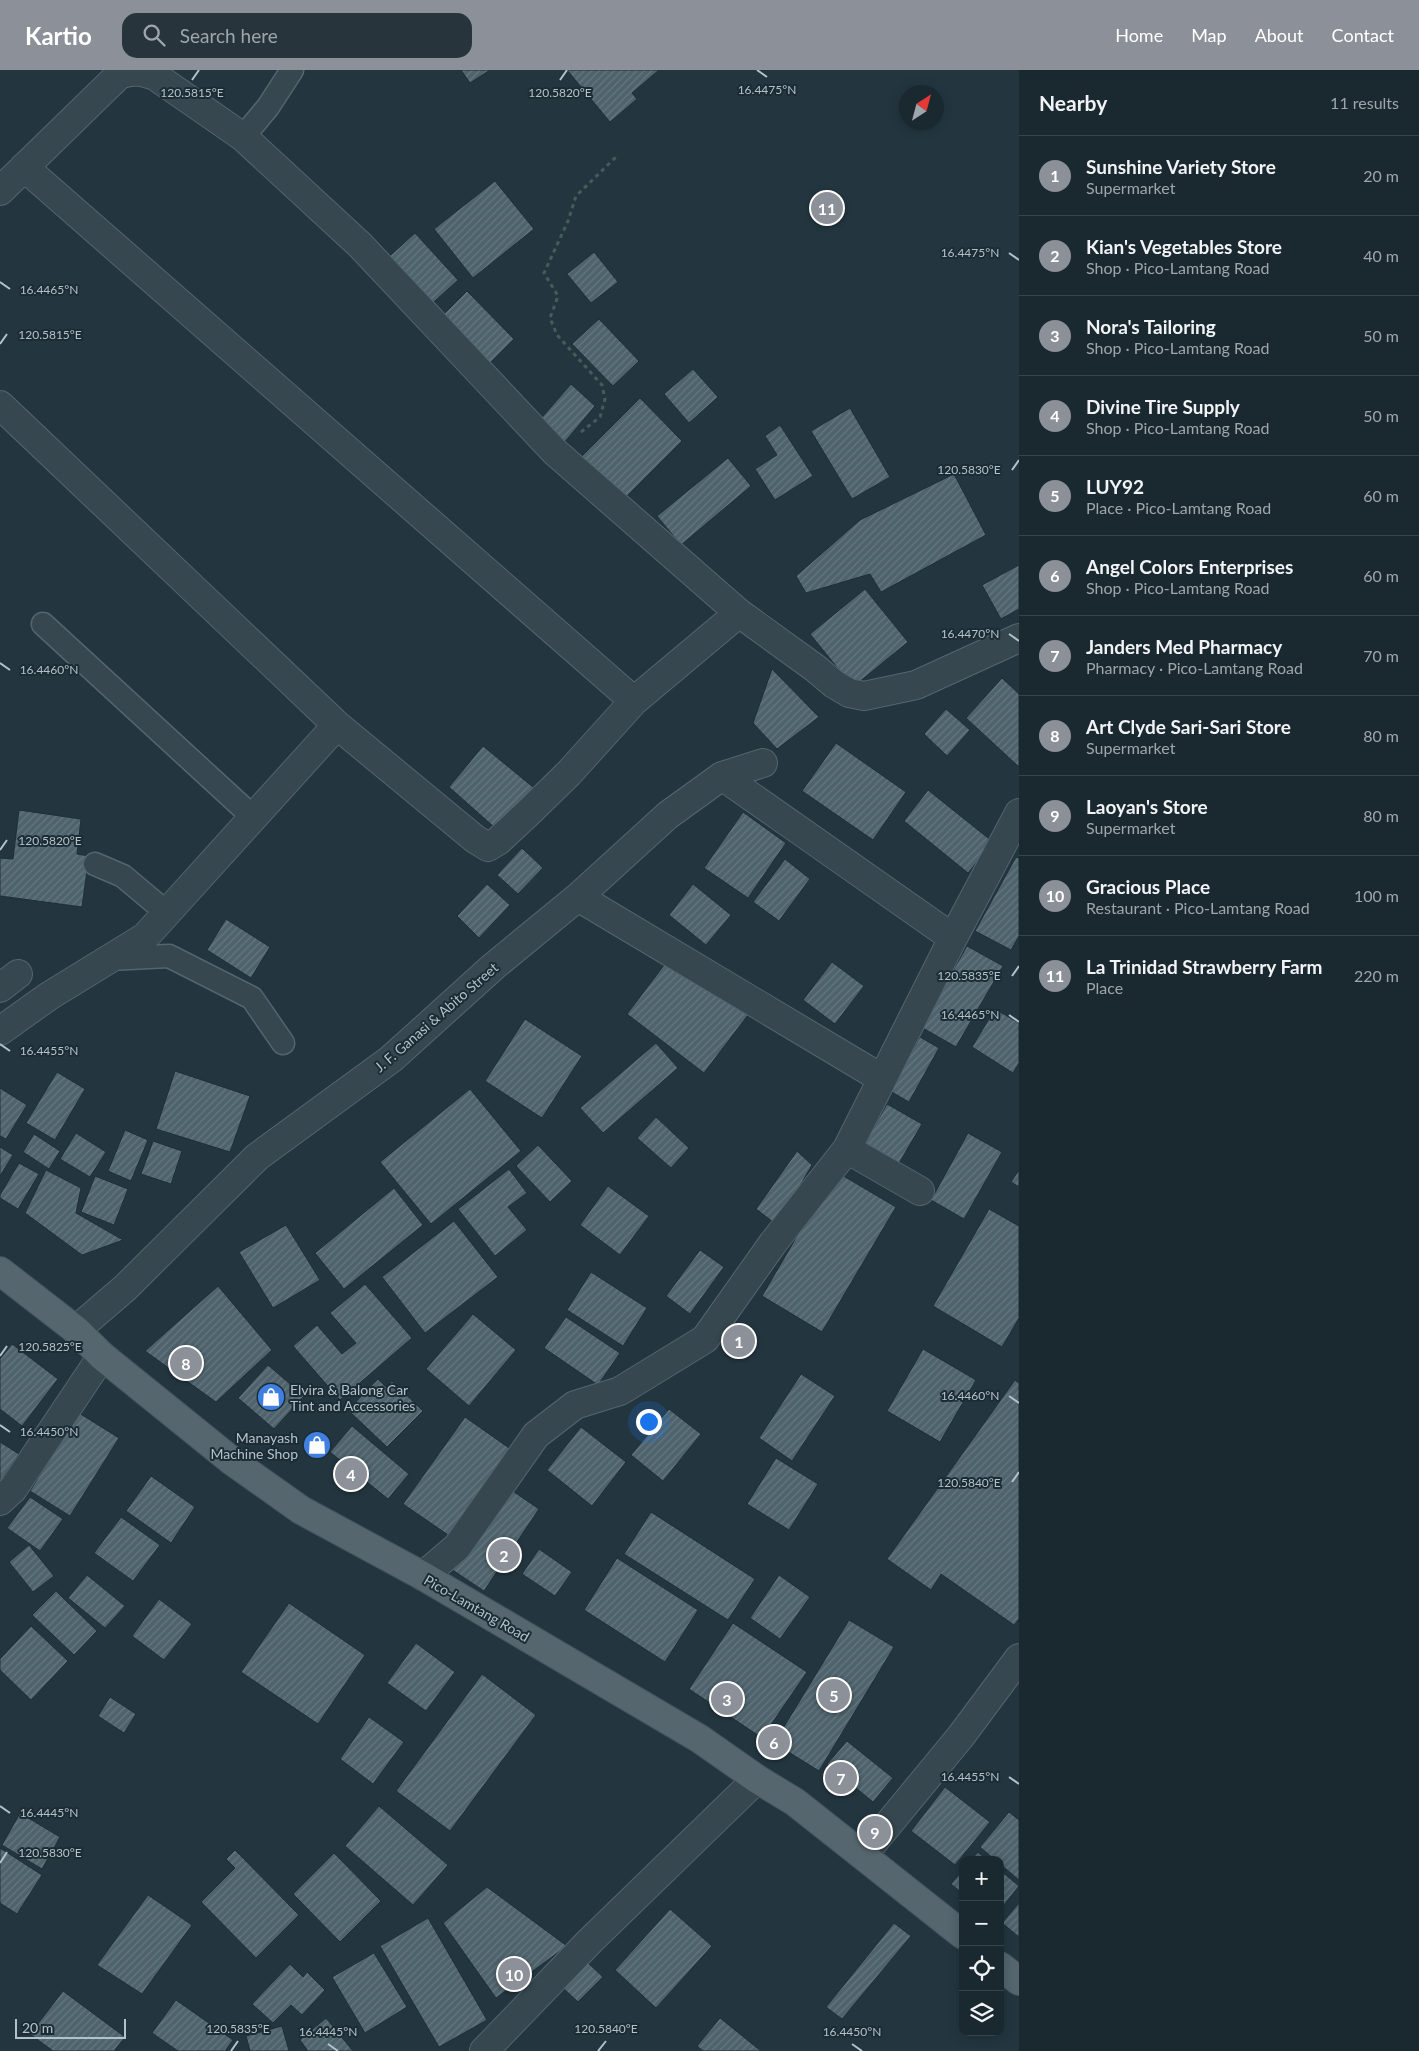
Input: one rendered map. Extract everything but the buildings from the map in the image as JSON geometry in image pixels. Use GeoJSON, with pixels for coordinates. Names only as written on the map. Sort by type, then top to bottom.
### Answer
{"type":"FeatureCollection","features":[{"type":"Feature","properties":{"kind":"main road","name":"Pico-Lamtang Road"},"geometry":{"type":"LineString","coordinates":[[0,1271],[76,1330],[102,1356],[232,1460],[301,1510],[423,1576],[700,1739],[757,1779],[795,1802],[959,1932]]}},
{"type":"Feature","properties":{"kind":"main road"},"geometry":{"type":"LineString","coordinates":[[1004,1969],[1019,1981]]}},
{"type":"Feature","properties":{"kind":"street"},"geometry":{"type":"LineString","coordinates":[[0,191],[119,75],[130,71],[142,71],[155,76],[243,137],[360,245],[555,452],[739,613],[834,684],[849,693],[864,696],[916,685],[1019,638]]}},
{"type":"Feature","properties":{"kind":"street"},"geometry":{"type":"LineString","coordinates":[[24,167],[634,701]]}},
{"type":"Feature","properties":{"kind":"street"},"geometry":{"type":"LineString","coordinates":[[0,405],[337,725],[475,839],[488,847],[498,842],[569,773],[634,701],[739,613]]}},
{"type":"Feature","properties":{"kind":"street"},"geometry":{"type":"LineString","coordinates":[[0,1031],[49,996],[144,937],[337,725]]}},
{"type":"Feature","properties":{"kind":"street","name":"J. F. Ganasi & Abito Street"},"geometry":{"type":"LineString","coordinates":[[76,1330],[125,1288],[258,1157],[391,1059],[494,966],[578,897],[668,815],[722,776],[763,763]]}},
{"type":"Feature","properties":{"kind":"street"},"geometry":{"type":"LineString","coordinates":[[722,776],[953,938]]}},
{"type":"Feature","properties":{"kind":"street"},"geometry":{"type":"LineString","coordinates":[[423,1576],[456,1547],[536,1435],[575,1405],[620,1391],[705,1339],[773,1243],[847,1149],[881,1078],[1019,813]]}},
{"type":"Feature","properties":{"kind":"street"},"geometry":{"type":"LineString","coordinates":[[578,897],[881,1078]]}},
{"type":"Feature","properties":{"kind":"street"},"geometry":{"type":"LineString","coordinates":[[847,1149],[920,1191]]}},
{"type":"Feature","properties":{"kind":"street"},"geometry":{"type":"LineString","coordinates":[[0,1501],[13,1489],[102,1356]]}},
{"type":"Feature","properties":{"kind":"street"},"geometry":{"type":"LineString","coordinates":[[863,1854],[961,1736],[1019,1658]]}},
{"type":"Feature","properties":{"kind":"street"},"geometry":{"type":"LineString","coordinates":[[484,2051],[590,1941],[757,1779]]}},
{"type":"Feature","properties":{"kind":"lane"},"geometry":{"type":"LineString","coordinates":[[243,137],[268,108],[292,70]]}},
{"type":"Feature","properties":{"kind":"lane"},"geometry":{"type":"LineString","coordinates":[[43,624],[254,818]]}},
{"type":"Feature","properties":{"kind":"lane"},"geometry":{"type":"LineString","coordinates":[[95,864],[123,876],[167,913]]}},
{"type":"Feature","properties":{"kind":"lane"},"geometry":{"type":"LineString","coordinates":[[109,959],[169,956],[252,998],[283,1043]]}},
{"type":"Feature","properties":{"kind":"path"},"geometry":{"type":"LineString","coordinates":[[555,452],[600,417],[606,399],[602,385],[557,335],[550,318],[558,296],[544,272],[568,220],[576,196],[618,155]]}},
{"type":"Feature","properties":{"kind":"place","name":"La Trinidad Strawberry Farm"},"geometry":{"type":"Point","coordinates":[827,208]}},
{"type":"Feature","properties":{"kind":"place","name":"Sunshine Variety Store"},"geometry":{"type":"Point","coordinates":[739,1341]}},
{"type":"Feature","properties":{"kind":"place","name":"Art Clyde Sari-Sari Store"},"geometry":{"type":"Point","coordinates":[186,1363]}},
{"type":"Feature","properties":{"kind":"place","name":"Elvira & Balong Car Tint and Accessories"},"geometry":{"type":"Point","coordinates":[271,1397]}},
{"type":"Feature","properties":{"kind":"place","name":"Manayash Machine Shop"},"geometry":{"type":"Point","coordinates":[317,1445]}},
{"type":"Feature","properties":{"kind":"place","name":"Divine Tire Supply"},"geometry":{"type":"Point","coordinates":[351,1474]}},
{"type":"Feature","properties":{"kind":"place","name":"Kian's Vegetables Store"},"geometry":{"type":"Point","coordinates":[504,1555]}},
{"type":"Feature","properties":{"kind":"place","name":"LUY92"},"geometry":{"type":"Point","coordinates":[834,1695]}},
{"type":"Feature","properties":{"kind":"place","name":"Nora's Tailoring"},"geometry":{"type":"Point","coordinates":[727,1699]}},
{"type":"Feature","properties":{"kind":"place","name":"Angel Colors Enterprises"},"geometry":{"type":"Point","coordinates":[774,1742]}},
{"type":"Feature","properties":{"kind":"place","name":"Janders Med Pharmacy"},"geometry":{"type":"Point","coordinates":[841,1778]}},
{"type":"Feature","properties":{"kind":"place","name":"Laoyan's Store"},"geometry":{"type":"Point","coordinates":[875,1832]}},
{"type":"Feature","properties":{"kind":"place","name":"Gracious Place"},"geometry":{"type":"Point","coordinates":[514,1974]}}]}
